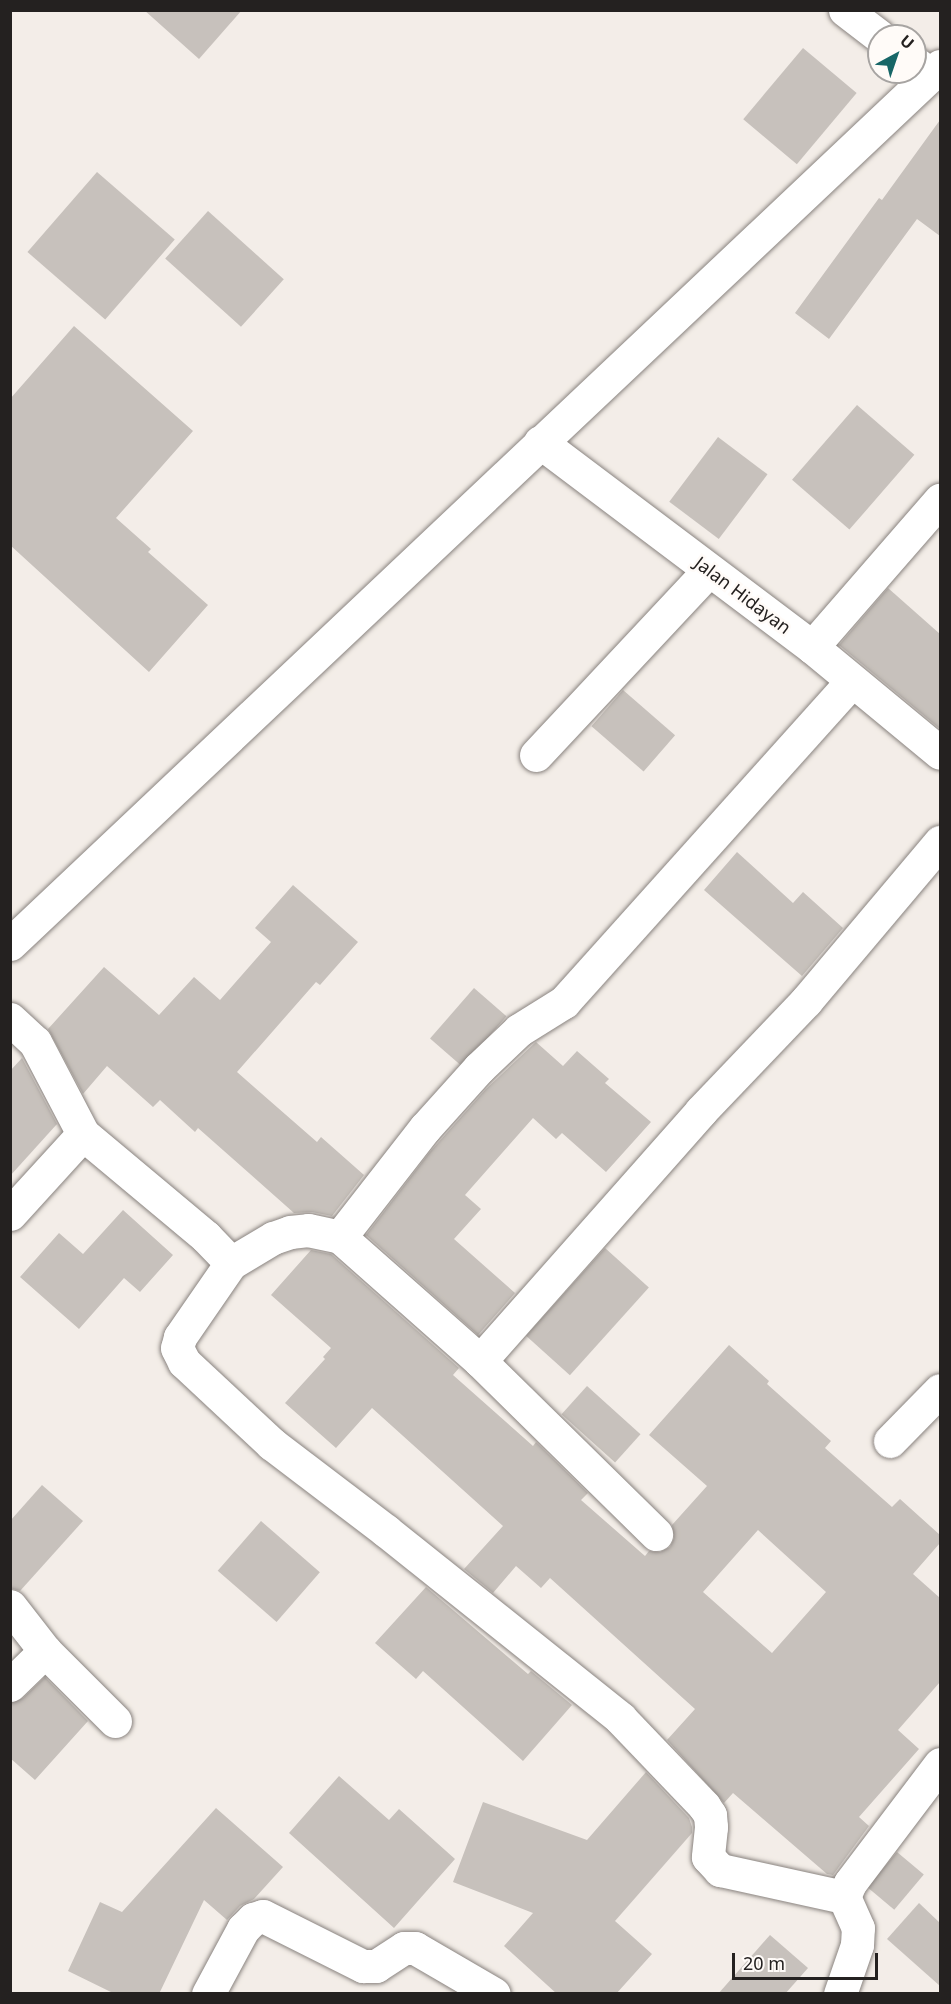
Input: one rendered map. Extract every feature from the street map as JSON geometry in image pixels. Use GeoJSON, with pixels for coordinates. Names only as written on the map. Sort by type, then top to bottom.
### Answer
{"type":"FeatureCollection","features":[{"type":"Feature","properties":{"kind":"street"},"geometry":{"type":"LineString","coordinates":[[845,10],[867,27]]}},
{"type":"Feature","properties":{"kind":"street"},"geometry":{"type":"LineString","coordinates":[[10,944],[932,72]]}},
{"type":"Feature","properties":{"kind":"street","name":"Jalan Hidayan"},"geometry":{"type":"LineString","coordinates":[[540,442],[812,647],[940,753]]}},
{"type":"Feature","properties":{"kind":"street"},"geometry":{"type":"LineString","coordinates":[[812,647],[940,500]]}},
{"type":"Feature","properties":{"kind":"street"},"geometry":{"type":"LineString","coordinates":[[536,755],[709,570]]}},
{"type":"Feature","properties":{"kind":"street"},"geometry":{"type":"LineString","coordinates":[[340,1237],[417,1137],[479,1068],[519,1030],[564,1002],[852,681]]}},
{"type":"Feature","properties":{"kind":"street"},"geometry":{"type":"LineString","coordinates":[[480,1361],[701,1111],[806,1001],[940,842]]}},
{"type":"Feature","properties":{"kind":"street"},"geometry":{"type":"LineString","coordinates":[[10,1019],[35,1042],[83,1134],[206,1237],[231,1263]]}},
{"type":"Feature","properties":{"kind":"street"},"geometry":{"type":"LineString","coordinates":[[10,1214],[83,1134]]}},
{"type":"Feature","properties":{"kind":"street"},"geometry":{"type":"LineString","coordinates":[[656,1534],[480,1361],[340,1237],[308,1230],[290,1232],[273,1238],[231,1263],[180,1337],[177,1348],[184,1362],[272,1444],[386,1531],[626,1724],[710,1815],[708,1857],[720,1870],[844,1897]]}},
{"type":"Feature","properties":{"kind":"street"},"geometry":{"type":"LineString","coordinates":[[890,1442],[940,1390]]}},
{"type":"Feature","properties":{"kind":"street"},"geometry":{"type":"LineString","coordinates":[[10,1606],[45,1650],[115,1721]]}},
{"type":"Feature","properties":{"kind":"street"},"geometry":{"type":"LineString","coordinates":[[10,1685],[45,1650]]}},
{"type":"Feature","properties":{"kind":"street"},"geometry":{"type":"LineString","coordinates":[[840,1994],[857,1945],[858,1928],[844,1897],[850,1883],[940,1764]]}},
{"type":"Feature","properties":{"kind":"street"},"geometry":{"type":"LineString","coordinates":[[208,1994],[243,1929],[253,1919],[263,1916],[363,1966],[376,1966],[404,1948],[415,1948],[494,1994]]}},
{"type":"Feature","properties":{"kind":"building"},"geometry":{"type":"Polygon","coordinates":[[[144,10],[242,10],[199,59],[144,10]]]}},
{"type":"Feature","properties":{"kind":"building"},"geometry":{"type":"Polygon","coordinates":[[[803,48],[857,93],[797,164],[743,119],[803,48]]]}},
{"type":"Feature","properties":{"kind":"building"},"geometry":{"type":"Polygon","coordinates":[[[940,120],[940,236],[917,219],[829,339],[795,313],[879,198],[882,200],[940,120]]]}},
{"type":"Feature","properties":{"kind":"building"},"geometry":{"type":"Polygon","coordinates":[[[97,172],[175,240],[105,320],[27,252],[97,172]]]}},
{"type":"Feature","properties":{"kind":"building"},"geometry":{"type":"Polygon","coordinates":[[[208,211],[284,279],[241,327],[165,259],[208,211]]]}},
{"type":"Feature","properties":{"kind":"building"},"geometry":{"type":"Polygon","coordinates":[[[74,326],[193,431],[116,518],[151,549],[148,552],[208,605],[149,672],[10,545],[10,399],[74,326]]]}},
{"type":"Feature","properties":{"kind":"building"},"geometry":{"type":"Polygon","coordinates":[[[857,405],[914,455],[849,530],[792,480],[857,405]]]}},
{"type":"Feature","properties":{"kind":"building"},"geometry":{"type":"Polygon","coordinates":[[[718,437],[768,474],[719,539],[669,502],[718,437]]]}},
{"type":"Feature","properties":{"kind":"building"},"geometry":{"type":"Polygon","coordinates":[[[888,588],[940,634],[940,729],[839,645],[888,588]]]}},
{"type":"Feature","properties":{"kind":"building"},"geometry":{"type":"Polygon","coordinates":[[[623,690],[675,735],[644,771],[592,726],[623,690]]]}},
{"type":"Feature","properties":{"kind":"building"},"geometry":{"type":"Polygon","coordinates":[[[737,852],[793,903],[803,892],[843,928],[802,976],[704,890],[737,852]]]}},
{"type":"Feature","properties":{"kind":"building"},"geometry":{"type":"Polygon","coordinates":[[[293,885],[358,942],[320,985],[316,982],[237,1072],[317,1142],[321,1137],[364,1175],[332,1216],[312,1212],[294,1213],[198,1128],[195,1132],[160,1100],[153,1107],[107,1066],[83,1094],[48,1029],[104,967],[159,1015],[194,977],[220,1000],[271,942],[255,928],[293,885]]]}},
{"type":"Feature","properties":{"kind":"building"},"geometry":{"type":"Polygon","coordinates":[[[474,988],[506,1016],[462,1067],[430,1039],[474,988]]]}},
{"type":"Feature","properties":{"kind":"building"},"geometry":{"type":"Polygon","coordinates":[[[536,1042],[563,1066],[577,1051],[609,1079],[605,1083],[651,1122],[606,1172],[562,1133],[556,1139],[533,1118],[465,1195],[481,1209],[454,1239],[515,1293],[478,1335],[366,1235],[429,1153],[486,1089],[536,1042]]]}},
{"type":"Feature","properties":{"kind":"building"},"geometry":{"type":"Polygon","coordinates":[[[22,1058],[57,1124],[10,1176],[10,1071],[22,1058]]]}},
{"type":"Feature","properties":{"kind":"building"},"geometry":{"type":"Polygon","coordinates":[[[123,1210],[173,1255],[140,1292],[124,1278],[79,1329],[20,1277],[59,1233],[83,1254],[123,1210]]]}},
{"type":"Feature","properties":{"kind":"building"},"geometry":{"type":"Polygon","coordinates":[[[605,1248],[649,1287],[570,1375],[526,1336],[605,1248]]]}},
{"type":"Feature","properties":{"kind":"building"},"geometry":{"type":"Polygon","coordinates":[[[311,1250],[331,1254],[459,1368],[453,1375],[533,1446],[536,1442],[588,1493],[581,1500],[645,1556],[649,1551],[660,1552],[670,1547],[674,1538],[672,1525],[707,1486],[649,1435],[729,1345],[769,1381],[767,1384],[831,1441],[825,1448],[892,1507],[900,1499],[940,1535],[940,1543],[913,1574],[940,1598],[940,1682],[898,1730],[919,1749],[859,1817],[869,1826],[833,1875],[827,1874],[733,1793],[724,1803],[667,1740],[695,1709],[550,1578],[541,1588],[516,1566],[493,1593],[464,1569],[503,1526],[372,1408],[336,1448],[285,1403],[325,1359],[323,1357],[331,1348],[271,1295],[311,1250]],[[758,1530],[703,1592],[772,1653],[826,1592],[758,1530]]]}},
{"type":"Feature","properties":{"kind":"building"},"geometry":{"type":"Polygon","coordinates":[[[587,1386],[641,1434],[615,1462],[562,1414],[587,1386]]]}},
{"type":"Feature","properties":{"kind":"building"},"geometry":{"type":"Polygon","coordinates":[[[42,1485],[83,1521],[20,1591],[10,1588],[10,1521],[42,1485]]]}},
{"type":"Feature","properties":{"kind":"building"},"geometry":{"type":"Polygon","coordinates":[[[261,1521],[320,1572],[277,1622],[218,1571],[261,1521]]]}},
{"type":"Feature","properties":{"kind":"building"},"geometry":{"type":"Polygon","coordinates":[[[426,1587],[528,1674],[531,1671],[572,1705],[523,1761],[423,1671],[416,1679],[375,1643],[426,1587]]]}},
{"type":"Feature","properties":{"kind":"building"},"geometry":{"type":"Polygon","coordinates":[[[45,1677],[88,1721],[35,1780],[10,1758],[10,1703],[23,1698],[45,1677]]]}},
{"type":"Feature","properties":{"kind":"building"},"geometry":{"type":"Polygon","coordinates":[[[646,1772],[689,1818],[692,1827],[692,1833],[615,1921],[652,1954],[616,1994],[557,1994],[504,1946],[533,1913],[453,1882],[483,1802],[587,1840],[646,1772]]]}},
{"type":"Feature","properties":{"kind":"building"},"geometry":{"type":"Polygon","coordinates":[[[339,1776],[389,1820],[399,1809],[455,1859],[394,1928],[289,1833],[339,1776]]]}},
{"type":"Feature","properties":{"kind":"building"},"geometry":{"type":"Polygon","coordinates":[[[216,1808],[283,1867],[254,1899],[240,1906],[227,1920],[204,1900],[159,1994],[115,1994],[68,1971],[100,1902],[122,1912],[216,1808]]]}},
{"type":"Feature","properties":{"kind":"building"},"geometry":{"type":"Polygon","coordinates":[[[897,1852],[924,1874],[894,1910],[867,1887],[897,1852]]]}},
{"type":"Feature","properties":{"kind":"building"},"geometry":{"type":"Polygon","coordinates":[[[919,1903],[940,1923],[940,1986],[887,1939],[919,1903]]]}},
{"type":"Feature","properties":{"kind":"building"},"geometry":{"type":"Polygon","coordinates":[[[770,1935],[808,1968],[785,1994],[718,1994],[770,1935]]]}}]}
